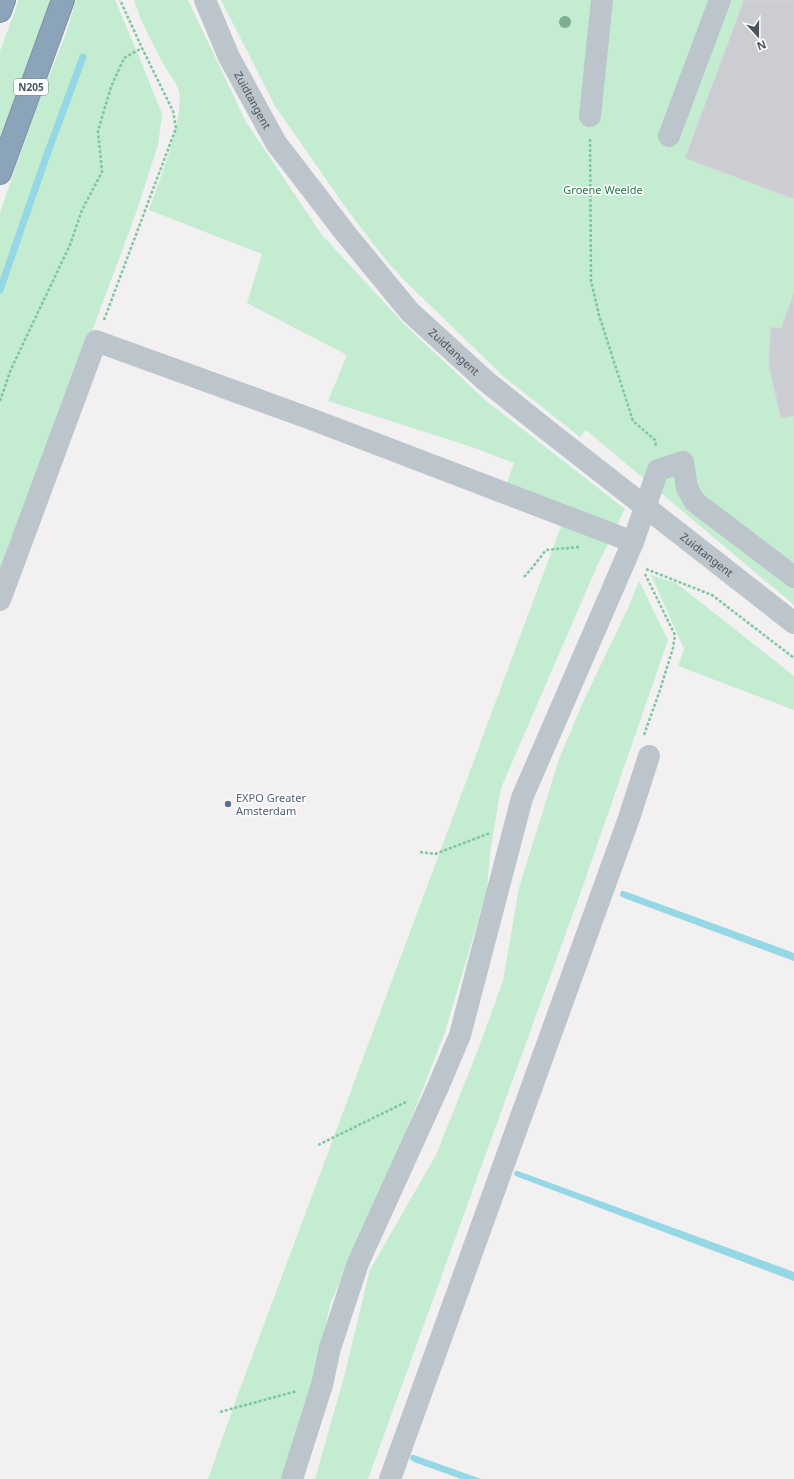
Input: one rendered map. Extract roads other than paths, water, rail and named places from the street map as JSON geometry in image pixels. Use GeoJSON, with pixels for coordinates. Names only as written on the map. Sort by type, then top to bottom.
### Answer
{"type":"FeatureCollection","features":[{"type":"Feature","properties":{"kind":"highway"},"geometry":{"type":"LineString","coordinates":[[0,11],[4,0]]}},
{"type":"Feature","properties":{"kind":"highway","name":"N205"},"geometry":{"type":"LineString","coordinates":[[0,174],[62,0]]}},
{"type":"Feature","properties":{"kind":"street","name":"Zuidtangent"},"geometry":{"type":"LineString","coordinates":[[205,0],[229,57],[276,143],[346,234],[410,312],[487,382],[794,623]]}},
{"type":"Feature","properties":{"kind":"street"},"geometry":{"type":"LineString","coordinates":[[590,116],[602,0]]}},
{"type":"Feature","properties":{"kind":"street"},"geometry":{"type":"LineString","coordinates":[[669,136],[720,0]]}},
{"type":"Feature","properties":{"kind":"street"},"geometry":{"type":"LineString","coordinates":[[0,600],[96,341],[311,419],[629,551]]}},
{"type":"Feature","properties":{"kind":"street"},"geometry":{"type":"LineString","coordinates":[[292,1479],[322,1385],[330,1348],[358,1263],[460,1035],[522,798],[629,551],[658,470],[683,462],[687,488],[695,502],[794,577]]}},
{"type":"Feature","properties":{"kind":"street"},"geometry":{"type":"LineString","coordinates":[[390,1479],[626,825],[649,756]]}},
{"type":"Feature","properties":{"kind":"water"},"geometry":{"type":"Polygon","coordinates":[[[621,891],[794,953],[794,961],[624,898],[620,896],[621,891]]]}},
{"type":"Feature","properties":{"kind":"water"},"geometry":{"type":"Polygon","coordinates":[[[515,1171],[794,1272],[794,1281],[518,1177],[514,1175],[515,1171]]]}},
{"type":"Feature","properties":{"kind":"water"},"geometry":{"type":"Polygon","coordinates":[[[411,1455],[481,1479],[461,1479],[414,1462],[410,1459],[411,1455]]]}},
{"type":"Feature","properties":{"kind":"waterway"},"geometry":{"type":"LineString","coordinates":[[0,290],[45,160],[83,57]]}},
{"type":"Feature","properties":{"kind":"place","name":"EXPO Greater Amsterdam"},"geometry":{"type":"Point","coordinates":[228,804]}},
{"type":"Feature","properties":{"kind":"park label","name":"Groene Weelde"},"geometry":{"type":"Point","coordinates":[603,190]}}]}
